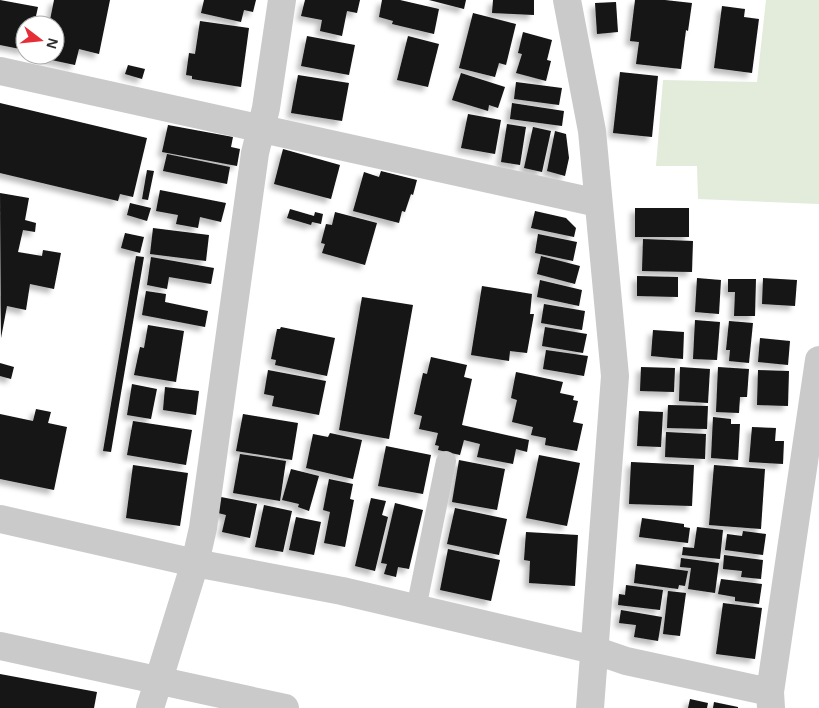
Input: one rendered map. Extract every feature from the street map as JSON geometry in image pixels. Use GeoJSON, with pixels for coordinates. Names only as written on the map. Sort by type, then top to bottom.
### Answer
{"type":"FeatureCollection","features":[{"type":"Feature","properties":{"kind":"street"},"geometry":{"type":"LineString","coordinates":[[150,708],[195,563],[203,528],[255,154],[266,108],[282,0]]}},
{"type":"Feature","properties":{"kind":"street"},"geometry":{"type":"LineString","coordinates":[[566,0],[592,131],[615,376],[590,708]]}},
{"type":"Feature","properties":{"kind":"street"},"geometry":{"type":"LineString","coordinates":[[0,71],[598,203]]}},
{"type":"Feature","properties":{"kind":"street"},"geometry":{"type":"LineString","coordinates":[[0,518],[195,563],[342,592],[594,650],[626,661],[771,700],[819,360]]}},
{"type":"Feature","properties":{"kind":"street"},"geometry":{"type":"LineString","coordinates":[[0,646],[285,708]]}},
{"type":"Feature","properties":{"kind":"lane"},"geometry":{"type":"LineString","coordinates":[[416,609],[446,461]]}},
{"type":"Feature","properties":{"kind":"green space"},"geometry":{"type":"Polygon","coordinates":[[[766,0],[819,0],[819,204],[698,199],[697,166],[656,166],[663,80],[757,82],[766,0]]]}},
{"type":"Feature","properties":{"kind":"building"},"geometry":{"type":"Polygon","coordinates":[[[0,0],[38,7],[36,15],[15,15],[15,48],[0,45],[0,0]]]}},
{"type":"Feature","properties":{"kind":"building"},"geometry":{"type":"Polygon","coordinates":[[[54,0],[110,0],[99,54],[79,49],[75,65],[65,63],[65,15],[51,15],[54,0]]]}},
{"type":"Feature","properties":{"kind":"building"},"geometry":{"type":"Polygon","coordinates":[[[204,0],[256,0],[253,12],[244,10],[241,22],[201,13],[204,0]]]}},
{"type":"Feature","properties":{"kind":"building"},"geometry":{"type":"Polygon","coordinates":[[[305,0],[360,0],[357,13],[347,11],[342,36],[320,31],[322,20],[301,16],[305,0]]]}},
{"type":"Feature","properties":{"kind":"building"},"geometry":{"type":"Polygon","coordinates":[[[382,0],[400,0],[439,9],[434,34],[392,24],[393,21],[379,17],[382,0]]]}},
{"type":"Feature","properties":{"kind":"building"},"geometry":{"type":"Polygon","coordinates":[[[429,0],[466,0],[464,9],[429,0]]]}},
{"type":"Feature","properties":{"kind":"building"},"geometry":{"type":"Polygon","coordinates":[[[493,0],[534,0],[534,15],[492,13],[493,0]]]}},
{"type":"Feature","properties":{"kind":"building"},"geometry":{"type":"Polygon","coordinates":[[[635,0],[665,0],[692,3],[681,69],[636,64],[639,42],[630,41],[635,0]]]}},
{"type":"Feature","properties":{"kind":"building"},"geometry":{"type":"Polygon","coordinates":[[[616,2],[618,32],[597,34],[595,3],[616,2]]]}},
{"type":"Feature","properties":{"kind":"building"},"geometry":{"type":"Polygon","coordinates":[[[722,6],[745,9],[744,17],[759,19],[752,73],[714,68],[722,6]]]}},
{"type":"Feature","properties":{"kind":"building"},"geometry":{"type":"Polygon","coordinates":[[[473,13],[516,24],[506,65],[499,63],[495,77],[459,68],[473,13]]]}},
{"type":"Feature","properties":{"kind":"building"},"geometry":{"type":"Polygon","coordinates":[[[200,21],[249,28],[241,87],[192,79],[192,76],[186,75],[189,53],[195,54],[200,21]]]}},
{"type":"Feature","properties":{"kind":"building"},"geometry":{"type":"Polygon","coordinates":[[[523,32],[552,40],[547,60],[551,61],[546,81],[516,73],[522,54],[518,53],[523,32]]]}},
{"type":"Feature","properties":{"kind":"building"},"geometry":{"type":"Polygon","coordinates":[[[307,36],[355,45],[349,75],[301,66],[307,36]]]}},
{"type":"Feature","properties":{"kind":"building"},"geometry":{"type":"Polygon","coordinates":[[[408,36],[439,44],[428,87],[397,80],[408,36]]]}},
{"type":"Feature","properties":{"kind":"building"},"geometry":{"type":"Polygon","coordinates":[[[128,65],[145,69],[142,79],[125,74],[128,65]]]}},
{"type":"Feature","properties":{"kind":"building"},"geometry":{"type":"Polygon","coordinates":[[[620,72],[658,76],[652,137],[613,133],[620,72]]]}},
{"type":"Feature","properties":{"kind":"building"},"geometry":{"type":"Polygon","coordinates":[[[461,73],[505,87],[498,108],[489,105],[488,111],[452,100],[461,73]]]}},
{"type":"Feature","properties":{"kind":"building"},"geometry":{"type":"Polygon","coordinates":[[[298,75],[349,83],[342,121],[291,113],[298,75]]]}},
{"type":"Feature","properties":{"kind":"building"},"geometry":{"type":"Polygon","coordinates":[[[516,82],[562,88],[559,105],[514,99],[516,82]]]}},
{"type":"Feature","properties":{"kind":"building"},"geometry":{"type":"Polygon","coordinates":[[[0,103],[147,138],[133,197],[120,194],[118,201],[0,173],[0,103]]]}},
{"type":"Feature","properties":{"kind":"building"},"geometry":{"type":"Polygon","coordinates":[[[512,103],[564,111],[562,126],[510,119],[512,103]]]}},
{"type":"Feature","properties":{"kind":"building"},"geometry":{"type":"Polygon","coordinates":[[[468,114],[501,120],[495,154],[461,148],[468,114]]]}},
{"type":"Feature","properties":{"kind":"building"},"geometry":{"type":"Polygon","coordinates":[[[507,124],[526,127],[520,165],[501,162],[507,124]]]}},
{"type":"Feature","properties":{"kind":"building"},"geometry":{"type":"Polygon","coordinates":[[[168,125],[233,137],[231,147],[240,149],[237,166],[162,152],[168,125]]]}},
{"type":"Feature","properties":{"kind":"building"},"geometry":{"type":"Polygon","coordinates":[[[533,127],[551,131],[542,172],[524,168],[533,127]]]}},
{"type":"Feature","properties":{"kind":"building"},"geometry":{"type":"Polygon","coordinates":[[[555,131],[566,134],[569,158],[565,176],[547,171],[555,131]]]}},
{"type":"Feature","properties":{"kind":"building"},"geometry":{"type":"Polygon","coordinates":[[[283,149],[340,165],[331,199],[274,184],[283,149]]]}},
{"type":"Feature","properties":{"kind":"building"},"geometry":{"type":"Polygon","coordinates":[[[167,154],[230,167],[227,184],[163,171],[167,154]]]}},
{"type":"Feature","properties":{"kind":"building"},"geometry":{"type":"Polygon","coordinates":[[[147,170],[154,171],[148,200],[142,199],[147,170]]]}},
{"type":"Feature","properties":{"kind":"building"},"geometry":{"type":"Polygon","coordinates":[[[381,171],[417,180],[413,195],[411,194],[405,212],[402,211],[399,223],[353,211],[364,172],[379,177],[381,171]]]}},
{"type":"Feature","properties":{"kind":"building"},"geometry":{"type":"Polygon","coordinates":[[[160,190],[226,203],[221,222],[200,217],[198,228],[176,224],[178,215],[156,211],[160,190]]]}},
{"type":"Feature","properties":{"kind":"building"},"geometry":{"type":"Polygon","coordinates":[[[0,193],[29,198],[25,220],[36,223],[35,232],[23,230],[18,252],[42,256],[43,250],[61,253],[54,289],[30,284],[26,310],[7,306],[1,338],[0,193]]]}},
{"type":"Feature","properties":{"kind":"building"},"geometry":{"type":"Polygon","coordinates":[[[130,203],[151,208],[147,221],[127,215],[130,203]]]}},
{"type":"Feature","properties":{"kind":"building"},"geometry":{"type":"Polygon","coordinates":[[[635,208],[689,208],[689,237],[635,237],[635,208]]]}},
{"type":"Feature","properties":{"kind":"building"},"geometry":{"type":"Polygon","coordinates":[[[290,209],[314,216],[315,212],[323,214],[321,224],[312,222],[311,225],[287,218],[290,209]]]}},
{"type":"Feature","properties":{"kind":"building"},"geometry":{"type":"Polygon","coordinates":[[[535,211],[566,218],[576,228],[574,237],[531,228],[535,211]]]}},
{"type":"Feature","properties":{"kind":"building"},"geometry":{"type":"Polygon","coordinates":[[[335,212],[377,223],[365,265],[322,253],[325,244],[321,243],[326,224],[332,225],[335,212]]]}},
{"type":"Feature","properties":{"kind":"building"},"geometry":{"type":"Polygon","coordinates":[[[153,228],[209,235],[206,261],[150,254],[153,228]]]}},
{"type":"Feature","properties":{"kind":"building"},"geometry":{"type":"Polygon","coordinates":[[[125,233],[144,237],[140,253],[121,248],[125,233]]]}},
{"type":"Feature","properties":{"kind":"building"},"geometry":{"type":"Polygon","coordinates":[[[538,234],[577,242],[573,261],[535,253],[538,234]]]}},
{"type":"Feature","properties":{"kind":"building"},"geometry":{"type":"Polygon","coordinates":[[[643,239],[693,241],[692,272],[642,271],[643,239]]]}},
{"type":"Feature","properties":{"kind":"building"},"geometry":{"type":"Polygon","coordinates":[[[136,256],[144,257],[111,452],[103,451],[136,256]]]}},
{"type":"Feature","properties":{"kind":"building"},"geometry":{"type":"Polygon","coordinates":[[[541,256],[580,266],[575,284],[537,274],[541,256]]]}},
{"type":"Feature","properties":{"kind":"building"},"geometry":{"type":"Polygon","coordinates":[[[151,257],[214,268],[211,284],[169,277],[167,289],[147,285],[151,257]]]}},
{"type":"Feature","properties":{"kind":"building"},"geometry":{"type":"Polygon","coordinates":[[[637,276],[678,277],[678,297],[637,296],[637,276]]]}},
{"type":"Feature","properties":{"kind":"building"},"geometry":{"type":"Polygon","coordinates":[[[697,278],[721,280],[719,314],[695,312],[697,278]]]}},
{"type":"Feature","properties":{"kind":"building"},"geometry":{"type":"Polygon","coordinates":[[[763,278],[797,280],[795,306],[762,304],[763,278]]]}},
{"type":"Feature","properties":{"kind":"building"},"geometry":{"type":"Polygon","coordinates":[[[728,279],[756,279],[755,316],[734,316],[735,292],[728,292],[728,279]]]}},
{"type":"Feature","properties":{"kind":"building"},"geometry":{"type":"Polygon","coordinates":[[[540,280],[582,290],[579,306],[537,297],[540,280]]]}},
{"type":"Feature","properties":{"kind":"building"},"geometry":{"type":"Polygon","coordinates":[[[482,286],[532,294],[530,314],[534,314],[527,353],[510,351],[509,361],[471,355],[482,286]]]}},
{"type":"Feature","properties":{"kind":"building"},"geometry":{"type":"Polygon","coordinates":[[[146,291],[166,294],[165,302],[208,311],[205,327],[142,315],[146,291]]]}},
{"type":"Feature","properties":{"kind":"building"},"geometry":{"type":"Polygon","coordinates":[[[362,297],[413,305],[389,439],[339,430],[362,297]]]}},
{"type":"Feature","properties":{"kind":"building"},"geometry":{"type":"Polygon","coordinates":[[[544,304],[585,311],[582,330],[541,323],[544,304]]]}},
{"type":"Feature","properties":{"kind":"building"},"geometry":{"type":"Polygon","coordinates":[[[695,320],[720,322],[717,360],[693,359],[695,320]]]}},
{"type":"Feature","properties":{"kind":"building"},"geometry":{"type":"Polygon","coordinates":[[[729,321],[753,323],[749,363],[729,361],[730,350],[726,350],[729,321]]]}},
{"type":"Feature","properties":{"kind":"building"},"geometry":{"type":"Polygon","coordinates":[[[148,325],[184,331],[176,382],[134,375],[140,347],[144,348],[148,325]]]}},
{"type":"Feature","properties":{"kind":"building"},"geometry":{"type":"Polygon","coordinates":[[[281,327],[335,338],[327,376],[275,365],[276,360],[271,359],[277,329],[281,327]]]}},
{"type":"Feature","properties":{"kind":"building"},"geometry":{"type":"Polygon","coordinates":[[[545,327],[587,334],[583,353],[542,346],[545,327]]]}},
{"type":"Feature","properties":{"kind":"building"},"geometry":{"type":"Polygon","coordinates":[[[653,330],[684,332],[683,359],[651,356],[653,330]]]}},
{"type":"Feature","properties":{"kind":"building"},"geometry":{"type":"Polygon","coordinates":[[[760,338],[790,341],[788,365],[758,362],[760,338]]]}},
{"type":"Feature","properties":{"kind":"building"},"geometry":{"type":"Polygon","coordinates":[[[546,350],[588,356],[584,376],[543,369],[546,350]]]}},
{"type":"Feature","properties":{"kind":"building"},"geometry":{"type":"Polygon","coordinates":[[[431,357],[467,365],[464,377],[472,379],[462,425],[529,440],[527,452],[516,449],[513,464],[477,457],[480,444],[464,440],[460,455],[438,450],[439,446],[435,445],[438,433],[419,429],[422,416],[414,414],[423,373],[427,374],[431,357]]]}},
{"type":"Feature","properties":{"kind":"building"},"geometry":{"type":"Polygon","coordinates":[[[0,363],[14,367],[11,379],[0,376],[0,363]]]}},
{"type":"Feature","properties":{"kind":"building"},"geometry":{"type":"Polygon","coordinates":[[[641,367],[675,368],[674,392],[640,391],[641,367]]]}},
{"type":"Feature","properties":{"kind":"building"},"geometry":{"type":"Polygon","coordinates":[[[680,367],[710,369],[708,403],[679,401],[680,367]]]}},
{"type":"Feature","properties":{"kind":"building"},"geometry":{"type":"Polygon","coordinates":[[[718,367],[749,369],[747,397],[740,397],[739,413],[716,412],[718,367]]]}},
{"type":"Feature","properties":{"kind":"building"},"geometry":{"type":"Polygon","coordinates":[[[268,370],[326,381],[319,415],[272,406],[274,396],[264,394],[268,370]]]}},
{"type":"Feature","properties":{"kind":"building"},"geometry":{"type":"Polygon","coordinates":[[[758,370],[789,371],[788,406],[757,405],[758,370]]]}},
{"type":"Feature","properties":{"kind":"building"},"geometry":{"type":"Polygon","coordinates":[[[516,372],[563,382],[560,393],[574,396],[573,400],[578,401],[573,422],[583,424],[577,451],[545,445],[546,438],[531,435],[533,427],[512,422],[517,400],[511,398],[516,372]]]}},
{"type":"Feature","properties":{"kind":"building"},"geometry":{"type":"Polygon","coordinates":[[[132,384],[157,389],[151,419],[127,415],[132,384]]]}},
{"type":"Feature","properties":{"kind":"building"},"geometry":{"type":"Polygon","coordinates":[[[165,387],[199,391],[196,415],[163,410],[165,387]]]}},
{"type":"Feature","properties":{"kind":"building"},"geometry":{"type":"Polygon","coordinates":[[[668,405],[708,406],[707,429],[667,428],[668,405]]]}},
{"type":"Feature","properties":{"kind":"building"},"geometry":{"type":"Polygon","coordinates":[[[36,409],[51,412],[48,423],[67,427],[54,490],[0,479],[0,414],[33,421],[36,409]]]}},
{"type":"Feature","properties":{"kind":"building"},"geometry":{"type":"Polygon","coordinates":[[[639,411],[663,412],[661,447],[637,446],[639,411]]]}},
{"type":"Feature","properties":{"kind":"building"},"geometry":{"type":"Polygon","coordinates":[[[243,414],[298,423],[292,460],[236,451],[243,414]]]}},
{"type":"Feature","properties":{"kind":"building"},"geometry":{"type":"Polygon","coordinates":[[[713,417],[731,419],[731,424],[740,424],[738,460],[711,458],[713,417]]]}},
{"type":"Feature","properties":{"kind":"building"},"geometry":{"type":"Polygon","coordinates":[[[133,421],[192,430],[186,465],[127,455],[133,421]]]}},
{"type":"Feature","properties":{"kind":"building"},"geometry":{"type":"Polygon","coordinates":[[[752,427],[776,428],[775,441],[784,441],[783,464],[749,462],[752,427]]]}},
{"type":"Feature","properties":{"kind":"building"},"geometry":{"type":"Polygon","coordinates":[[[666,432],[706,434],[705,459],[665,457],[666,432]]]}},
{"type":"Feature","properties":{"kind":"building"},"geometry":{"type":"Polygon","coordinates":[[[330,433],[362,440],[353,479],[306,468],[313,434],[328,437],[330,433]]]}},
{"type":"Feature","properties":{"kind":"building"},"geometry":{"type":"Polygon","coordinates":[[[386,446],[431,455],[423,494],[378,486],[386,446]]]}},
{"type":"Feature","properties":{"kind":"building"},"geometry":{"type":"Polygon","coordinates":[[[240,454],[286,461],[280,501],[233,493],[240,454]]]}},
{"type":"Feature","properties":{"kind":"building"},"geometry":{"type":"Polygon","coordinates":[[[539,455],[580,463],[567,526],[526,518],[539,455]]]}},
{"type":"Feature","properties":{"kind":"building"},"geometry":{"type":"Polygon","coordinates":[[[459,460],[505,469],[497,510],[452,502],[459,460]]]}},
{"type":"Feature","properties":{"kind":"building"},"geometry":{"type":"Polygon","coordinates":[[[631,462],[694,465],[692,506],[629,504],[631,462]]]}},
{"type":"Feature","properties":{"kind":"building"},"geometry":{"type":"Polygon","coordinates":[[[133,465],[188,473],[180,526],[126,518],[133,465]]]}},
{"type":"Feature","properties":{"kind":"building"},"geometry":{"type":"Polygon","coordinates":[[[714,465],[765,469],[761,529],[709,525],[714,465]]]}},
{"type":"Feature","properties":{"kind":"building"},"geometry":{"type":"Polygon","coordinates":[[[291,469],[319,476],[309,511],[298,507],[299,504],[282,500],[291,469]]]}},
{"type":"Feature","properties":{"kind":"building"},"geometry":{"type":"Polygon","coordinates":[[[329,479],[353,484],[350,499],[354,500],[345,547],[324,543],[330,512],[323,510],[329,479]]]}},
{"type":"Feature","properties":{"kind":"building"},"geometry":{"type":"Polygon","coordinates":[[[221,497],[257,504],[250,538],[222,532],[226,515],[218,513],[221,497]]]}},
{"type":"Feature","properties":{"kind":"building"},"geometry":{"type":"Polygon","coordinates":[[[371,498],[386,501],[382,515],[388,517],[375,571],[355,566],[371,498]]]}},
{"type":"Feature","properties":{"kind":"building"},"geometry":{"type":"Polygon","coordinates":[[[395,503],[423,510],[409,569],[398,567],[396,577],[384,574],[387,564],[381,563],[395,503]]]}},
{"type":"Feature","properties":{"kind":"building"},"geometry":{"type":"Polygon","coordinates":[[[264,505],[292,511],[283,552],[255,547],[264,505]]]}},
{"type":"Feature","properties":{"kind":"building"},"geometry":{"type":"Polygon","coordinates":[[[455,508],[507,519],[499,555],[447,544],[455,508]]]}},
{"type":"Feature","properties":{"kind":"building"},"geometry":{"type":"Polygon","coordinates":[[[296,517],[321,522],[314,555],[289,550],[296,517]]]}},
{"type":"Feature","properties":{"kind":"building"},"geometry":{"type":"Polygon","coordinates":[[[642,518],[684,524],[684,527],[690,528],[688,543],[639,537],[642,518]]]}},
{"type":"Feature","properties":{"kind":"building"},"geometry":{"type":"Polygon","coordinates":[[[697,527],[723,530],[720,559],[682,555],[683,547],[694,548],[697,527]]]}},
{"type":"Feature","properties":{"kind":"building"},"geometry":{"type":"Polygon","coordinates":[[[743,531],[766,534],[763,555],[725,550],[727,534],[742,536],[743,531]]]}},
{"type":"Feature","properties":{"kind":"building"},"geometry":{"type":"Polygon","coordinates":[[[526,532],[578,535],[575,586],[529,583],[530,561],[524,560],[526,532]]]}},
{"type":"Feature","properties":{"kind":"building"},"geometry":{"type":"Polygon","coordinates":[[[448,549],[500,560],[491,601],[440,590],[448,549]]]}},
{"type":"Feature","properties":{"kind":"building"},"geometry":{"type":"Polygon","coordinates":[[[724,555],[763,560],[761,579],[741,577],[742,571],[723,569],[724,555]]]}},
{"type":"Feature","properties":{"kind":"building"},"geometry":{"type":"Polygon","coordinates":[[[681,558],[719,563],[715,593],[688,589],[691,568],[680,567],[681,558]]]}},
{"type":"Feature","properties":{"kind":"building"},"geometry":{"type":"Polygon","coordinates":[[[636,564],[688,571],[685,586],[679,585],[678,589],[634,583],[636,564]]]}},
{"type":"Feature","properties":{"kind":"building"},"geometry":{"type":"Polygon","coordinates":[[[721,579],[762,584],[759,604],[735,601],[735,597],[718,594],[721,579]]]}},
{"type":"Feature","properties":{"kind":"building"},"geometry":{"type":"Polygon","coordinates":[[[626,585],[663,590],[660,610],[618,605],[619,594],[625,595],[626,585]]]}},
{"type":"Feature","properties":{"kind":"building"},"geometry":{"type":"Polygon","coordinates":[[[668,591],[686,593],[680,636],[663,634],[668,591]]]}},
{"type":"Feature","properties":{"kind":"building"},"geometry":{"type":"Polygon","coordinates":[[[723,603],[762,608],[755,659],[716,654],[723,603]]]}},
{"type":"Feature","properties":{"kind":"building"},"geometry":{"type":"Polygon","coordinates":[[[621,610],[662,617],[658,641],[634,637],[636,625],[619,623],[621,610]]]}},
{"type":"Feature","properties":{"kind":"building"},"geometry":{"type":"Polygon","coordinates":[[[0,674],[97,692],[94,708],[0,708],[0,674]]]}},
{"type":"Feature","properties":{"kind":"building"},"geometry":{"type":"Polygon","coordinates":[[[690,699],[708,703],[707,708],[688,708],[690,699]]]}},
{"type":"Feature","properties":{"kind":"building"},"geometry":{"type":"Polygon","coordinates":[[[714,702],[738,707],[738,708],[713,708],[714,702]]]}}]}
